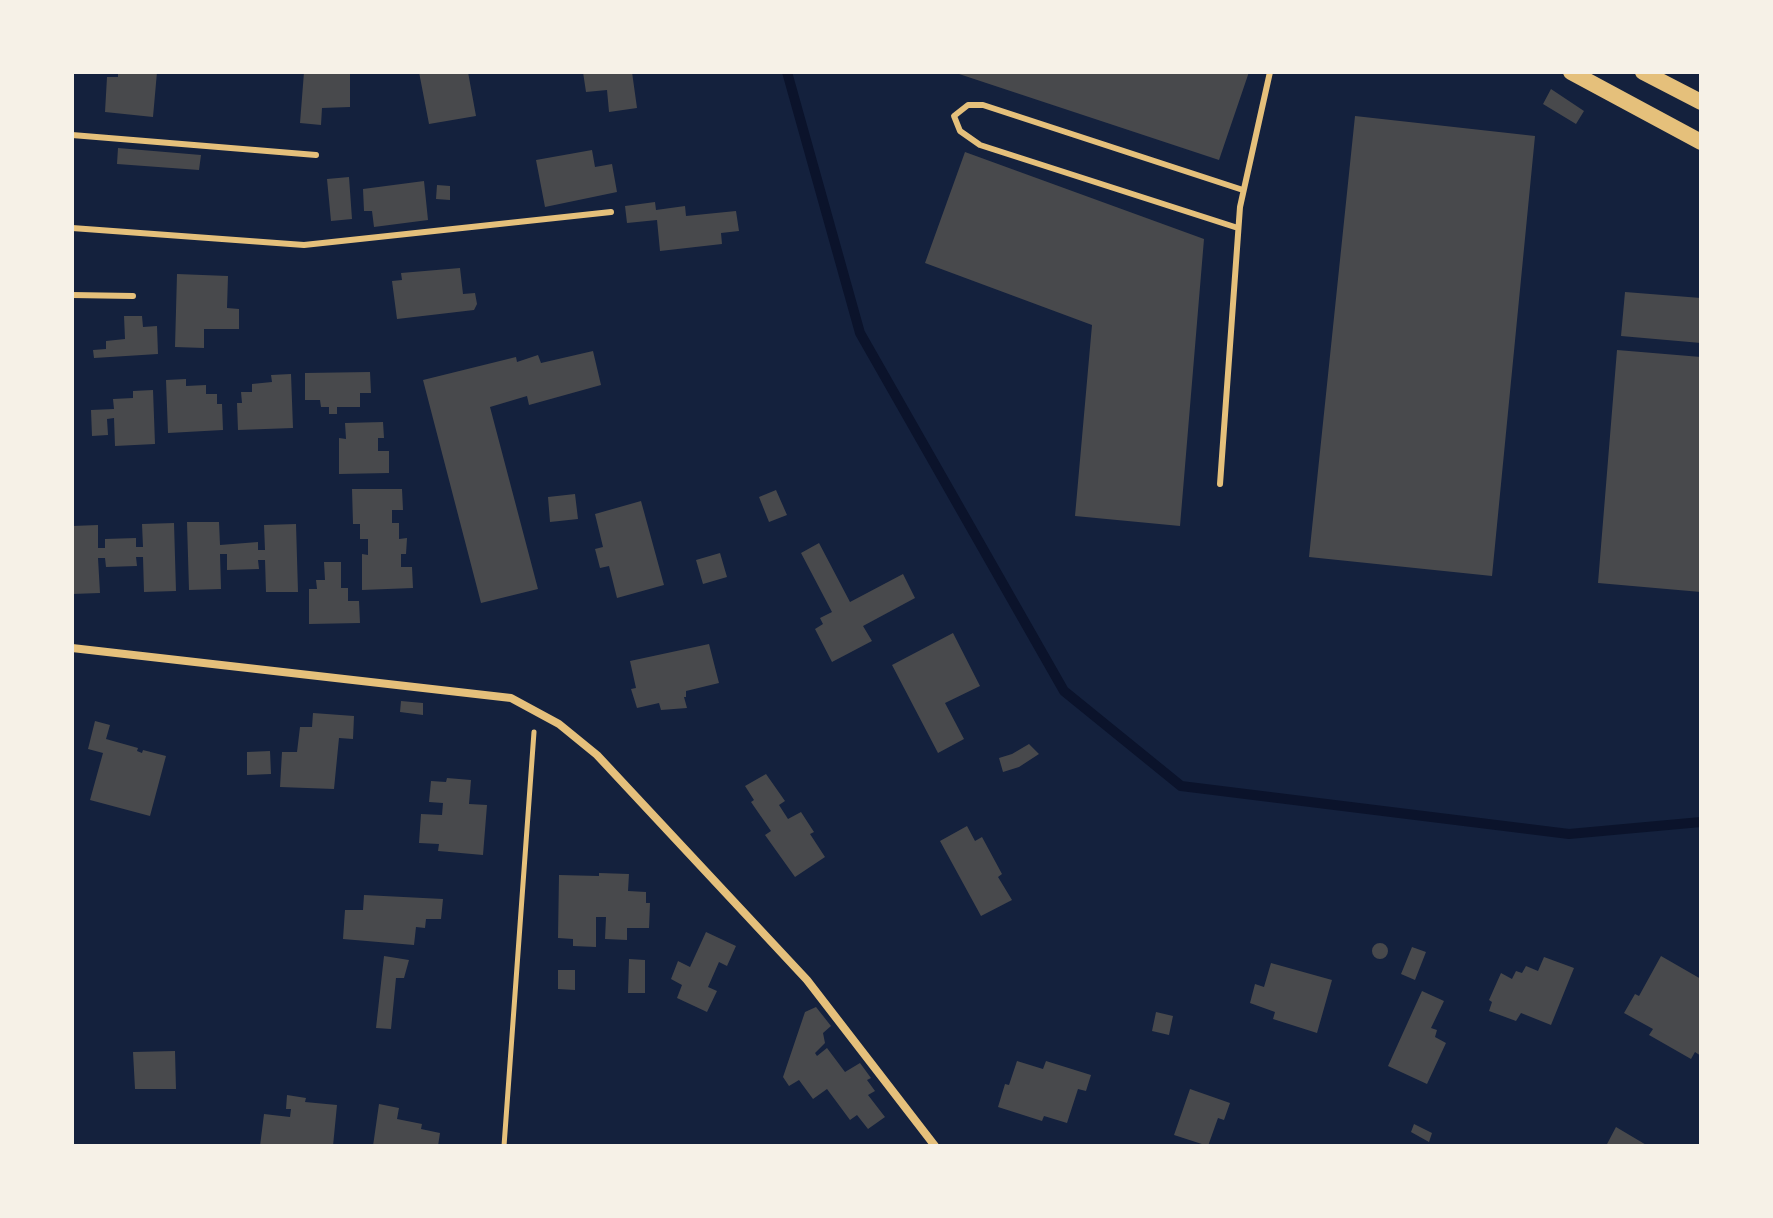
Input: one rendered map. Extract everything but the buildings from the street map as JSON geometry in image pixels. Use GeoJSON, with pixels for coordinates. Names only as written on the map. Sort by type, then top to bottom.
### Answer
{"type":"FeatureCollection","features":[{"type":"Feature","properties":{"kind":"main road"},"geometry":{"type":"LineString","coordinates":[[1571,72],[1701,142]]}},
{"type":"Feature","properties":{"kind":"main road"},"geometry":{"type":"LineString","coordinates":[[1643,72],[1701,102]]}},
{"type":"Feature","properties":{"kind":"street"},"geometry":{"type":"LineString","coordinates":[[72,648],[511,698],[559,724],[597,755],[807,980],[935,1146]]}},
{"type":"Feature","properties":{"kind":"lane"},"geometry":{"type":"LineString","coordinates":[[1220,484],[1238,228],[1243,190],[1270,72]]}},
{"type":"Feature","properties":{"kind":"lane"},"geometry":{"type":"LineString","coordinates":[[1238,228],[980,145],[960,131],[954,116],[968,105],[983,105],[1243,190]]}},
{"type":"Feature","properties":{"kind":"lane"},"geometry":{"type":"LineString","coordinates":[[72,135],[316,155]]}},
{"type":"Feature","properties":{"kind":"lane"},"geometry":{"type":"LineString","coordinates":[[72,228],[304,245],[611,212]]}},
{"type":"Feature","properties":{"kind":"lane"},"geometry":{"type":"LineString","coordinates":[[72,295],[133,296]]}},
{"type":"Feature","properties":{"kind":"path"},"geometry":{"type":"LineString","coordinates":[[504,1146],[536,711]]}},
{"type":"Feature","properties":{"kind":"waterway"},"geometry":{"type":"LineString","coordinates":[[787,72],[860,333],[1064,691],[1181,786],[1569,834],[1701,822]]}}]}
